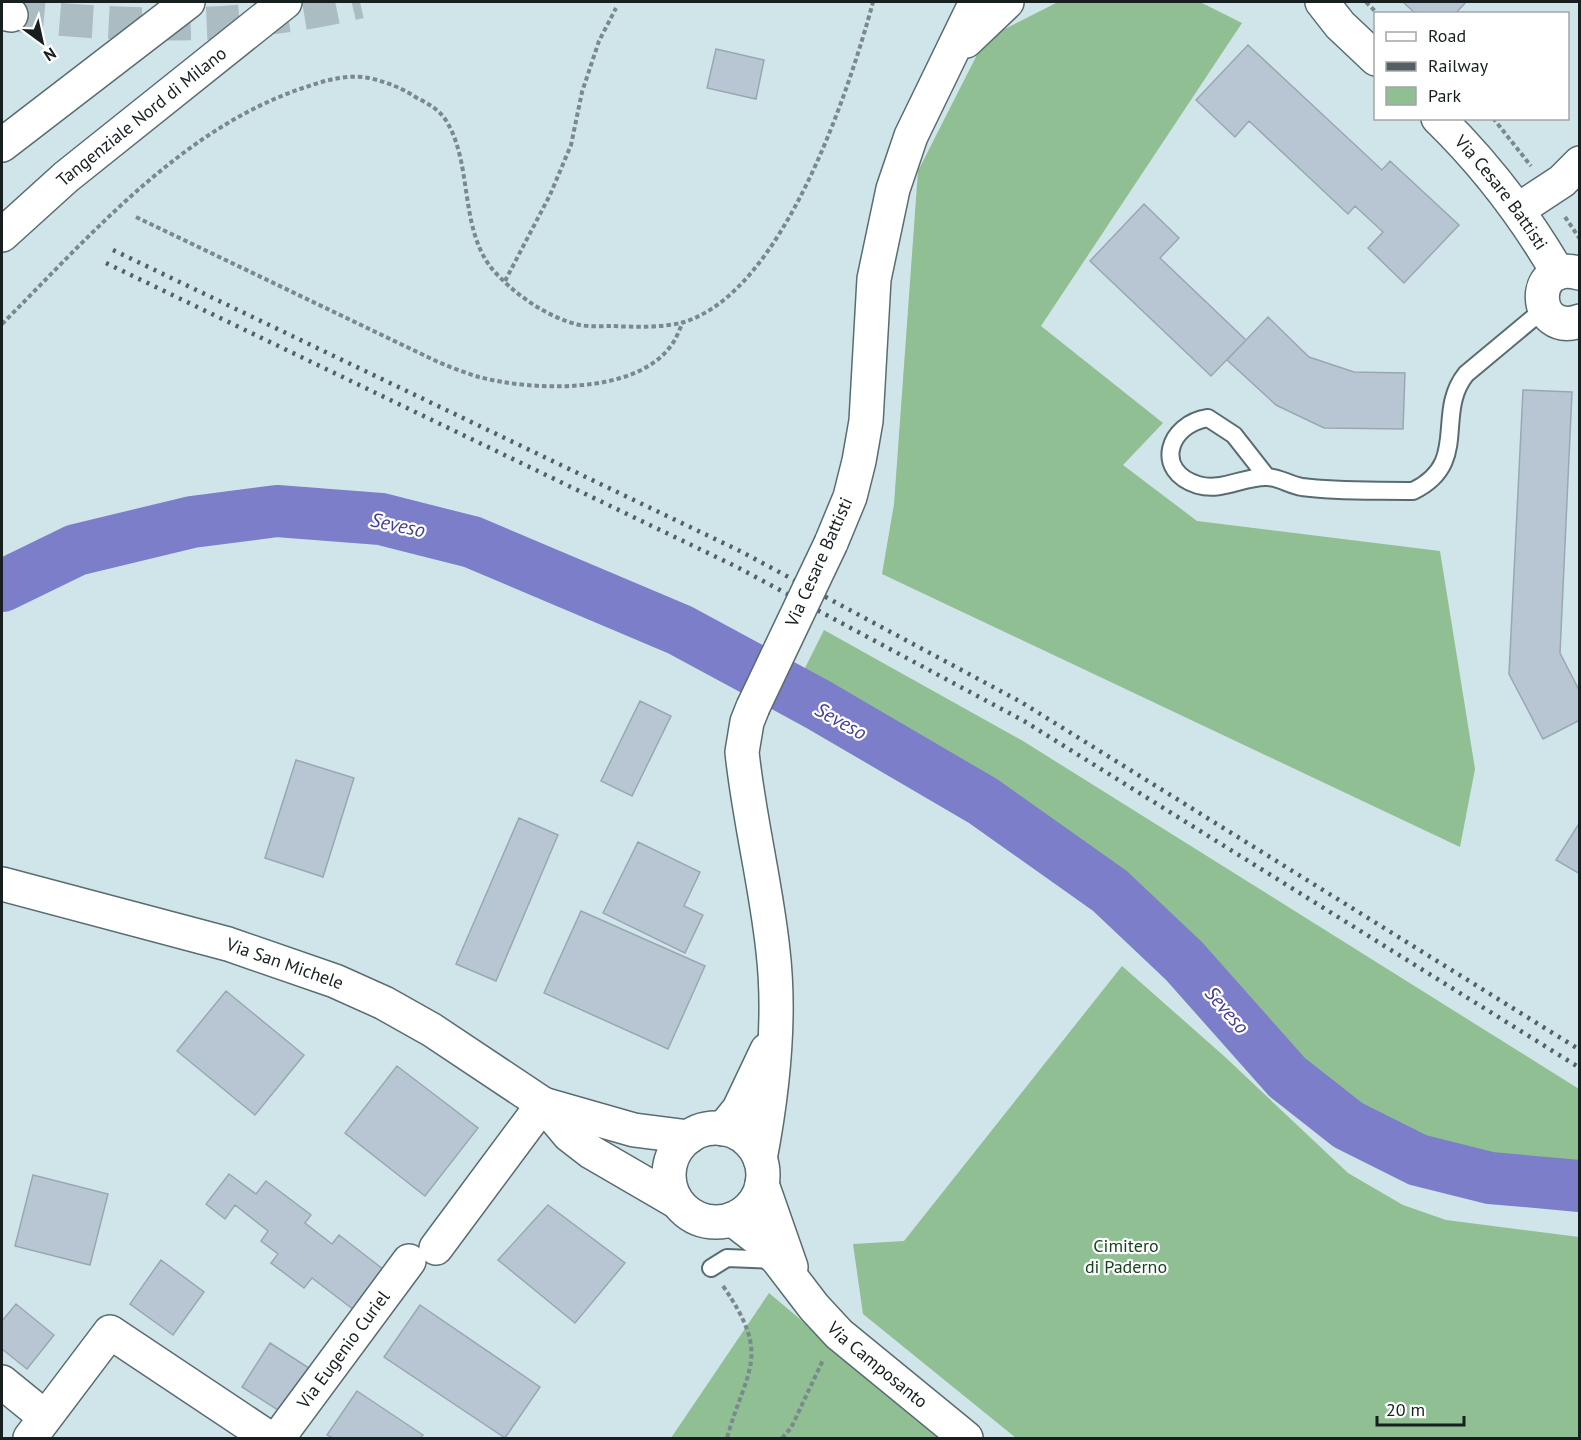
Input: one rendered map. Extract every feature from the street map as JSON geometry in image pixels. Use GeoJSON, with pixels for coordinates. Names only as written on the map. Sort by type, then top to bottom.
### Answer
{"type":"FeatureCollection","features":[{"type":"Feature","properties":{"kind":"main road"},"geometry":{"type":"LineString","coordinates":[[2,145],[188,2]]}},
{"type":"Feature","properties":{"kind":"main road","name":"Tangenziale Nord di Milano"},"geometry":{"type":"LineString","coordinates":[[2,235],[66,177],[285,2]]}},
{"type":"Feature","properties":{"kind":"main road","name":"Via Cesare Battisti"},"geometry":{"type":"LineString","coordinates":[[761,1172],[776,1026],[773,950],[742,752],[747,722],[831,543],[850,496],[866,421],[874,279],[893,189],[911,136],[975,2]]}},
{"type":"Feature","properties":{"kind":"main road","name":"Via Cesare Battisti"},"geometry":{"type":"LineString","coordinates":[[944,64],[1007,2]]}},
{"type":"Feature","properties":{"kind":"main road"},"geometry":{"type":"LineString","coordinates":[[1306,2],[1331,13],[1374,57]]}},
{"type":"Feature","properties":{"kind":"main road","name":"Via Cesare Battisti"},"geometry":{"type":"LineString","coordinates":[[1440,120],[1485,167],[1569,273],[1550,277],[1542,292],[1544,309]]}},
{"type":"Feature","properties":{"kind":"main road"},"geometry":{"type":"LineString","coordinates":[[1518,210],[1562,181],[1580,163]]}},
{"type":"Feature","properties":{"kind":"main road"},"geometry":{"type":"LineString","coordinates":[[1544,309],[1549,316],[1563,323],[1580,321]]}},
{"type":"Feature","properties":{"kind":"main road","name":"Via San Michele"},"geometry":{"type":"LineString","coordinates":[[2,884],[228,944],[335,981],[384,1003],[432,1030],[543,1104],[569,1135],[591,1152],[676,1202]]}},
{"type":"Feature","properties":{"kind":"main road","name":"Via Cesare Battisti"},"geometry":{"type":"LineString","coordinates":[[723,1129],[738,1109],[776,1026]]}},
{"type":"Feature","properties":{"kind":"main road","name":"Via San Michele"},"geometry":{"type":"LineString","coordinates":[[543,1104],[634,1130],[689,1137]]}},
{"type":"Feature","properties":{"kind":"main road","name":"Via Eugenio Curiel"},"geometry":{"type":"LineString","coordinates":[[278,1438],[543,1104]]}},
{"type":"Feature","properties":{"kind":"main road"},"geometry":{"type":"LineString","coordinates":[[723,1129],[747,1141],[761,1172],[754,1202],[732,1219],[709,1222],[697,1218],[676,1202],[670,1187],[670,1164],[681,1143],[689,1137],[700,1131],[723,1129]]}},
{"type":"Feature","properties":{"kind":"main road","name":"Via Camposanto"},"geometry":{"type":"LineString","coordinates":[[761,1172],[787,1271]]}},
{"type":"Feature","properties":{"kind":"main road","name":"Via Camposanto"},"geometry":{"type":"LineString","coordinates":[[732,1219],[758,1239],[839,1334],[966,1438]]}},
{"type":"Feature","properties":{"kind":"main road"},"geometry":{"type":"LineString","coordinates":[[2,1382],[38,1428],[110,1332],[269,1438]]}},
{"type":"Feature","properties":{"kind":"lane"},"geometry":{"type":"LineString","coordinates":[[1267,477],[1234,435],[1208,418],[1188,426],[1171,446],[1170,464],[1173,468],[1201,485],[1233,484],[1267,477],[1293,485],[1314,488],[1413,491],[1427,484],[1440,472],[1447,453],[1457,384],[1544,309]]}},
{"type":"Feature","properties":{"kind":"lane"},"geometry":{"type":"LineString","coordinates":[[711,1268],[727,1258],[787,1271]]}},
{"type":"Feature","properties":{"kind":"path"},"geometry":{"type":"LineString","coordinates":[[2,324],[167,164],[234,118],[287,93],[330,79],[367,78],[400,87],[436,109],[448,124],[456,150],[475,239],[492,269],[542,310],[580,325],[629,327],[684,322],[718,303],[742,280],[779,234],[836,122],[873,2]]}},
{"type":"Feature","properties":{"kind":"path"},"geometry":{"type":"LineString","coordinates":[[505,280],[571,145],[582,92],[599,41],[616,8]]}},
{"type":"Feature","properties":{"kind":"path"},"geometry":{"type":"LineString","coordinates":[[136,217],[436,362],[480,378],[536,385],[601,383],[623,379],[648,366],[670,347],[684,322]]}},
{"type":"Feature","properties":{"kind":"path"},"geometry":{"type":"LineString","coordinates":[[711,1268],[742,1313],[752,1347],[747,1385],[727,1438]]}},
{"type":"Feature","properties":{"kind":"path"},"geometry":{"type":"LineString","coordinates":[[782,1438],[790,1428],[826,1352],[839,1334]]}},
{"type":"Feature","properties":{"kind":"green space"},"geometry":{"type":"Polygon","coordinates":[[[1058,2],[1200,2],[1242,23],[1041,326],[1163,423],[1123,465],[1197,521],[1440,551],[1475,769],[1460,847],[882,574],[894,504],[918,171],[985,39],[1058,2]]]}},
{"type":"Feature","properties":{"kind":"green space"},"geometry":{"type":"Polygon","coordinates":[[[824,630],[1023,741],[1579,1089],[1579,1163],[1500,1161],[1422,1147],[1297,1067],[1207,968],[1120,882],[953,770],[801,676],[824,630]]]}},
{"type":"Feature","properties":{"kind":"green space","name":"Cimitero di Paderno"},"geometry":{"type":"Polygon","coordinates":[[[1122,966],[1224,1056],[1348,1173],[1403,1205],[1446,1220],[1579,1237],[1579,1438],[1016,1438],[863,1314],[853,1244],[904,1241],[1122,966]]]}},
{"type":"Feature","properties":{"kind":"green space"},"geometry":{"type":"Polygon","coordinates":[[[769,1293],[941,1438],[671,1438],[769,1293]]]}},
{"type":"Feature","properties":{"kind":"building"},"geometry":{"type":"Polygon","coordinates":[[[1403,2],[1466,2],[1457,12],[1414,12],[1403,2]]]}},
{"type":"Feature","properties":{"kind":"building"},"geometry":{"type":"Polygon","coordinates":[[[1248,45],[1382,170],[1390,161],[1459,225],[1404,283],[1368,248],[1383,232],[1355,206],[1348,214],[1249,121],[1235,137],[1196,100],[1248,45]]]}},
{"type":"Feature","properties":{"kind":"building"},"geometry":{"type":"Polygon","coordinates":[[[716,49],[764,60],[756,99],[707,88],[716,49]]]}},
{"type":"Feature","properties":{"kind":"building"},"geometry":{"type":"Polygon","coordinates":[[[1144,204],[1179,238],[1160,258],[1246,340],[1211,376],[1090,261],[1144,204]]]}},
{"type":"Feature","properties":{"kind":"building"},"geometry":{"type":"Polygon","coordinates":[[[1268,317],[1309,357],[1354,372],[1405,373],[1403,429],[1324,428],[1276,405],[1227,360],[1268,317]]]}},
{"type":"Feature","properties":{"kind":"building"},"geometry":{"type":"Polygon","coordinates":[[[1523,390],[1572,392],[1560,653],[1580,692],[1580,720],[1543,739],[1509,674],[1523,390]]]}},
{"type":"Feature","properties":{"kind":"building"},"geometry":{"type":"Polygon","coordinates":[[[640,701],[671,716],[632,796],[601,781],[640,701]]]}},
{"type":"Feature","properties":{"kind":"building"},"geometry":{"type":"Polygon","coordinates":[[[296,760],[354,778],[323,877],[265,858],[296,760]]]}},
{"type":"Feature","properties":{"kind":"building"},"geometry":{"type":"Polygon","coordinates":[[[519,818],[558,835],[496,981],[456,964],[519,818]]]}},
{"type":"Feature","properties":{"kind":"building"},"geometry":{"type":"Polygon","coordinates":[[[1580,822],[1580,874],[1556,860],[1580,822]]]}},
{"type":"Feature","properties":{"kind":"building"},"geometry":{"type":"Polygon","coordinates":[[[638,842],[700,872],[684,906],[703,915],[685,953],[603,913],[638,842]]]}},
{"type":"Feature","properties":{"kind":"building"},"geometry":{"type":"Polygon","coordinates":[[[581,911],[705,966],[668,1049],[544,993],[581,911]]]}},
{"type":"Feature","properties":{"kind":"building"},"geometry":{"type":"Polygon","coordinates":[[[226,991],[304,1055],[255,1115],[177,1051],[226,991]]]}},
{"type":"Feature","properties":{"kind":"building"},"geometry":{"type":"Polygon","coordinates":[[[397,1066],[478,1128],[425,1196],[345,1133],[397,1066]]]}},
{"type":"Feature","properties":{"kind":"building"},"geometry":{"type":"Polygon","coordinates":[[[229,1174],[256,1194],[266,1181],[311,1215],[305,1223],[332,1244],[339,1235],[384,1270],[354,1310],[312,1278],[304,1288],[271,1263],[278,1254],[261,1241],[268,1231],[235,1205],[225,1219],[206,1204],[229,1174]]]}},
{"type":"Feature","properties":{"kind":"building"},"geometry":{"type":"Polygon","coordinates":[[[33,1175],[108,1194],[90,1265],[15,1246],[33,1175]]]}},
{"type":"Feature","properties":{"kind":"building"},"geometry":{"type":"Polygon","coordinates":[[[548,1205],[625,1263],[575,1323],[498,1260],[548,1205]]]}},
{"type":"Feature","properties":{"kind":"building"},"geometry":{"type":"Polygon","coordinates":[[[161,1260],[204,1292],[173,1335],[130,1304],[161,1260]]]}},
{"type":"Feature","properties":{"kind":"building"},"geometry":{"type":"Polygon","coordinates":[[[16,1304],[54,1335],[27,1369],[2,1349],[2,1321],[16,1304]]]}},
{"type":"Feature","properties":{"kind":"building"},"geometry":{"type":"Polygon","coordinates":[[[420,1305],[540,1387],[505,1438],[384,1357],[420,1305]]]}},
{"type":"Feature","properties":{"kind":"building"},"geometry":{"type":"Polygon","coordinates":[[[270,1343],[312,1370],[284,1414],[242,1387],[270,1343]]]}},
{"type":"Feature","properties":{"kind":"building"},"geometry":{"type":"Polygon","coordinates":[[[357,1391],[423,1435],[420,1438],[333,1438],[327,1435],[357,1391]]]}},
{"type":"Feature","properties":{"kind":"waterway","name":"Seveso"},"geometry":{"type":"LineString","coordinates":[[2,586],[76,550],[192,522],[277,511],[381,519],[472,542],[680,630],[817,704],[983,801],[1110,891],[1184,961],[1287,1077],[1348,1125],[1418,1160],[1490,1178],[1580,1186]]}},
{"type":"Feature","properties":{"kind":"tunnel"},"geometry":{"type":"LineString","coordinates":[[11,15],[100,22],[186,24],[271,18],[360,2]]}},
{"type":"Feature","properties":{"kind":"railway"},"geometry":{"type":"LineString","coordinates":[[113,250],[740,551],[1021,702],[1580,1050]]}},
{"type":"Feature","properties":{"kind":"railway"},"geometry":{"type":"LineString","coordinates":[[106,263],[737,567],[1024,721],[1580,1068]]}}]}
